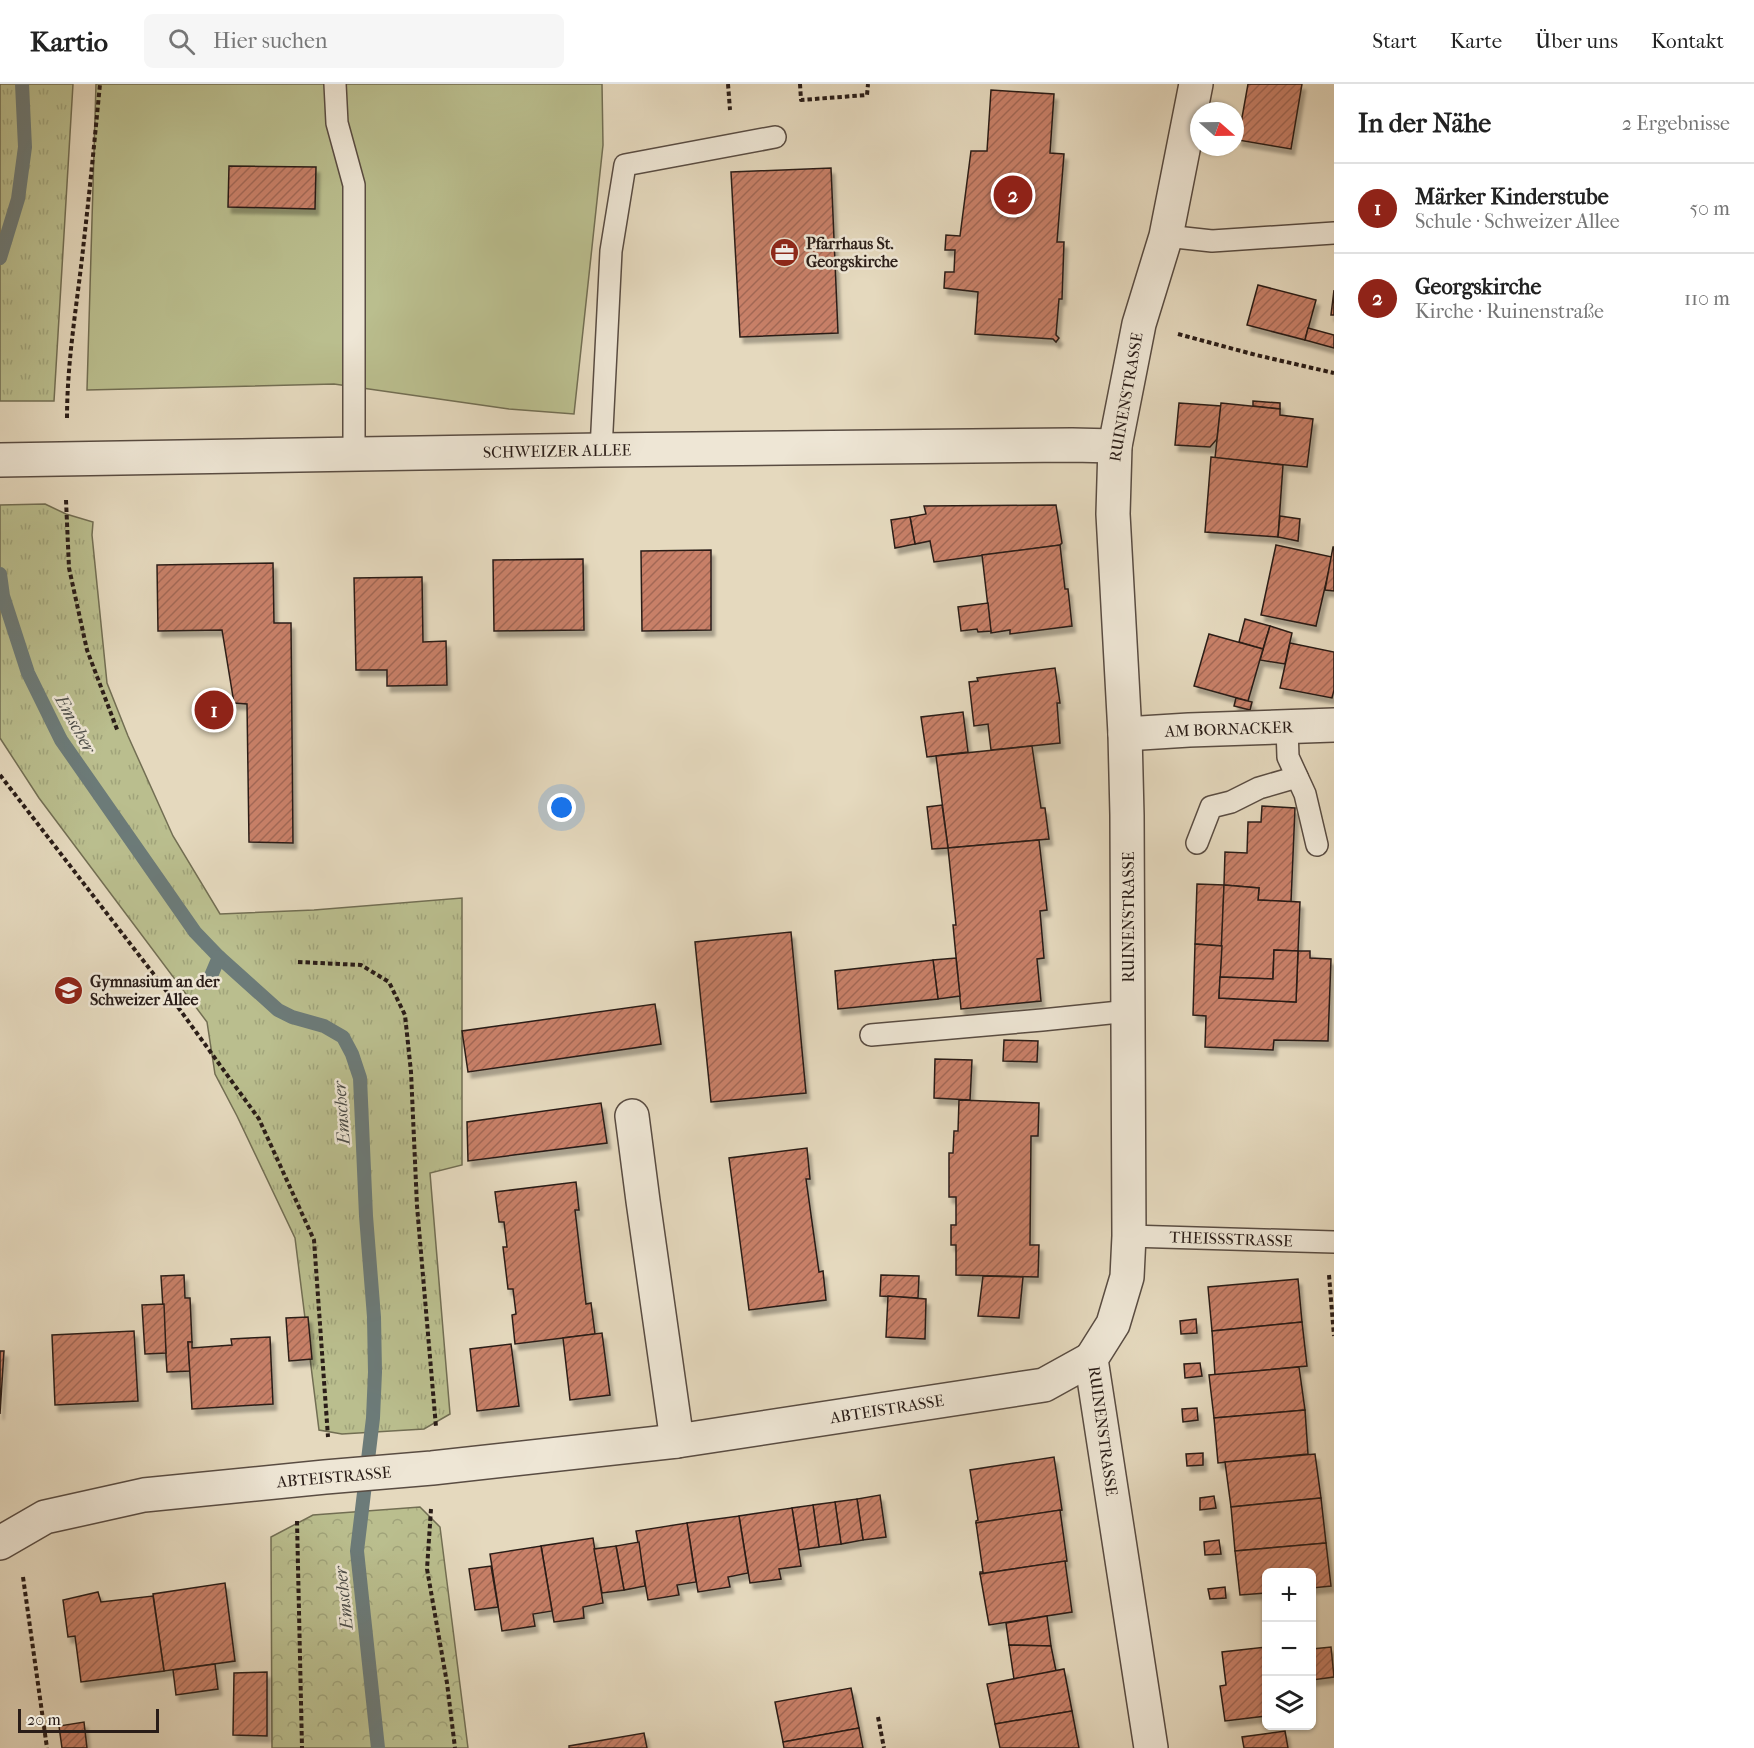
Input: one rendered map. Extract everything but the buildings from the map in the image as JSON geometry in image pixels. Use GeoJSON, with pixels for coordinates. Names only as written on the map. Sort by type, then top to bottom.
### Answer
{"type":"FeatureCollection","features":[{"type":"Feature","properties":{"kind":"street","name":"RUINENSTRASSE"},"geometry":{"type":"LineString","coordinates":[[1151,1748],[1091,1359],[1113,1324],[1126,1276],[1129,1236],[1127,815],[1113,514],[1115,446],[1139,324],[1166,236],[1196,84]]}},
{"type":"Feature","properties":{"kind":"street","name":"SCHWEIZER ALLEE"},"geometry":{"type":"LineString","coordinates":[[0,460],[601,450],[1115,446]]}},
{"type":"Feature","properties":{"kind":"street","name":"AM BORNACKER"},"geometry":{"type":"LineString","coordinates":[[1125,734],[1334,725]]}},
{"type":"Feature","properties":{"kind":"street"},"geometry":{"type":"LineString","coordinates":[[633,1116],[677,1441]]}},
{"type":"Feature","properties":{"kind":"street","name":"ABTEISTRASSE"},"geometry":{"type":"LineString","coordinates":[[4,1533],[45,1517],[144,1495],[677,1441],[1044,1385],[1091,1359]]}},
{"type":"Feature","properties":{"kind":"lane"},"geometry":{"type":"LineString","coordinates":[[335,84],[337,123],[354,185],[354,454]]}},
{"type":"Feature","properties":{"kind":"lane"},"geometry":{"type":"LineString","coordinates":[[601,450],[610,251],[625,165],[775,137]]}},
{"type":"Feature","properties":{"kind":"lane"},"geometry":{"type":"LineString","coordinates":[[1166,236],[1212,241],[1334,233]]}},
{"type":"Feature","properties":{"kind":"lane"},"geometry":{"type":"LineString","coordinates":[[1287,727],[1288,757],[1305,794],[1317,845]]}},
{"type":"Feature","properties":{"kind":"lane"},"geometry":{"type":"LineString","coordinates":[[1197,843],[1210,807],[1231,802],[1259,788],[1298,777]]}},
{"type":"Feature","properties":{"kind":"lane"},"geometry":{"type":"LineString","coordinates":[[871,1035],[1129,1011]]}},
{"type":"Feature","properties":{"kind":"lane","name":"THEISSSTRASSE"},"geometry":{"type":"LineString","coordinates":[[1129,1236],[1330,1242]]}},
{"type":"Feature","properties":{"kind":"path"},"geometry":{"type":"LineString","coordinates":[[100,84],[67,397],[55,459],[66,514],[69,568],[87,650],[118,732]]}},
{"type":"Feature","properties":{"kind":"path"},"geometry":{"type":"LineString","coordinates":[[800,84],[801,100],[867,95],[867,84]]}},
{"type":"Feature","properties":{"kind":"path"},"geometry":{"type":"LineString","coordinates":[[1172,332],[1334,373]]}},
{"type":"Feature","properties":{"kind":"path"},"geometry":{"type":"LineString","coordinates":[[0,775],[162,985],[259,1119],[314,1240],[328,1429],[318,1478],[302,1748]]}},
{"type":"Feature","properties":{"kind":"path"},"geometry":{"type":"LineString","coordinates":[[298,962],[361,965],[389,982],[405,1015],[411,1072],[417,1206],[437,1422],[426,1468],[430,1517],[427,1569],[447,1683],[455,1748]]}},
{"type":"Feature","properties":{"kind":"path"},"geometry":{"type":"LineString","coordinates":[[1330,1242],[1334,1336]]}},
{"type":"Feature","properties":{"kind":"path"},"geometry":{"type":"LineString","coordinates":[[4,1533],[25,1586],[47,1748]]}},
{"type":"Feature","properties":{"kind":"path"},"geometry":{"type":"LineString","coordinates":[[878,1717],[884,1748]]}},
{"type":"Feature","properties":{"kind":"green space"},"geometry":{"type":"Polygon","coordinates":[[[0,84],[73,84],[54,401],[0,401],[0,84]]]}},
{"type":"Feature","properties":{"kind":"green space"},"geometry":{"type":"Polygon","coordinates":[[[96,84],[602,84],[603,145],[574,414],[509,409],[334,384],[87,390],[96,84]]]}},
{"type":"Feature","properties":{"kind":"green space"},"geometry":{"type":"Polygon","coordinates":[[[45,504],[66,514],[93,522],[92,535],[107,683],[173,836],[220,914],[314,910],[462,898],[462,1165],[430,1173],[450,1414],[424,1429],[342,1434],[319,1430],[295,1238],[215,1074],[207,1022],[39,798],[0,738],[0,505],[45,504]]]}},
{"type":"Feature","properties":{"kind":"green space"},"geometry":{"type":"Polygon","coordinates":[[[420,1507],[440,1527],[468,1748],[272,1748],[271,1537],[313,1515],[420,1507]]]}},
{"type":"Feature","properties":{"kind":"waterway","name":"Emscher"},"geometry":{"type":"LineString","coordinates":[[0,258],[18,199],[25,147],[22,84]]}},
{"type":"Feature","properties":{"kind":"waterway","name":"Emscher"},"geometry":{"type":"LineString","coordinates":[[0,574],[3,596],[28,673],[61,740],[195,932],[278,1010],[292,1017],[324,1026],[343,1037],[352,1054],[360,1078],[366,1216],[374,1317],[375,1372],[373,1418],[357,1551],[378,1748]]}},
{"type":"Feature","properties":{"kind":"waterway"},"geometry":{"type":"LineString","coordinates":[[208,983],[219,957]]}},
{"type":"Feature","properties":{"kind":"place","name":"Georgskirche"},"geometry":{"type":"Point","coordinates":[1013,195]}},
{"type":"Feature","properties":{"kind":"place","name":"Pfarrhaus St. Georgskirche"},"geometry":{"type":"Point","coordinates":[785,252]}},
{"type":"Feature","properties":{"kind":"place","name":"Märker Kinderstube"},"geometry":{"type":"Point","coordinates":[214,710]}},
{"type":"Feature","properties":{"kind":"place","name":"Gymnasium an der Schweizer Allee"},"geometry":{"type":"Point","coordinates":[69,990]}}]}
